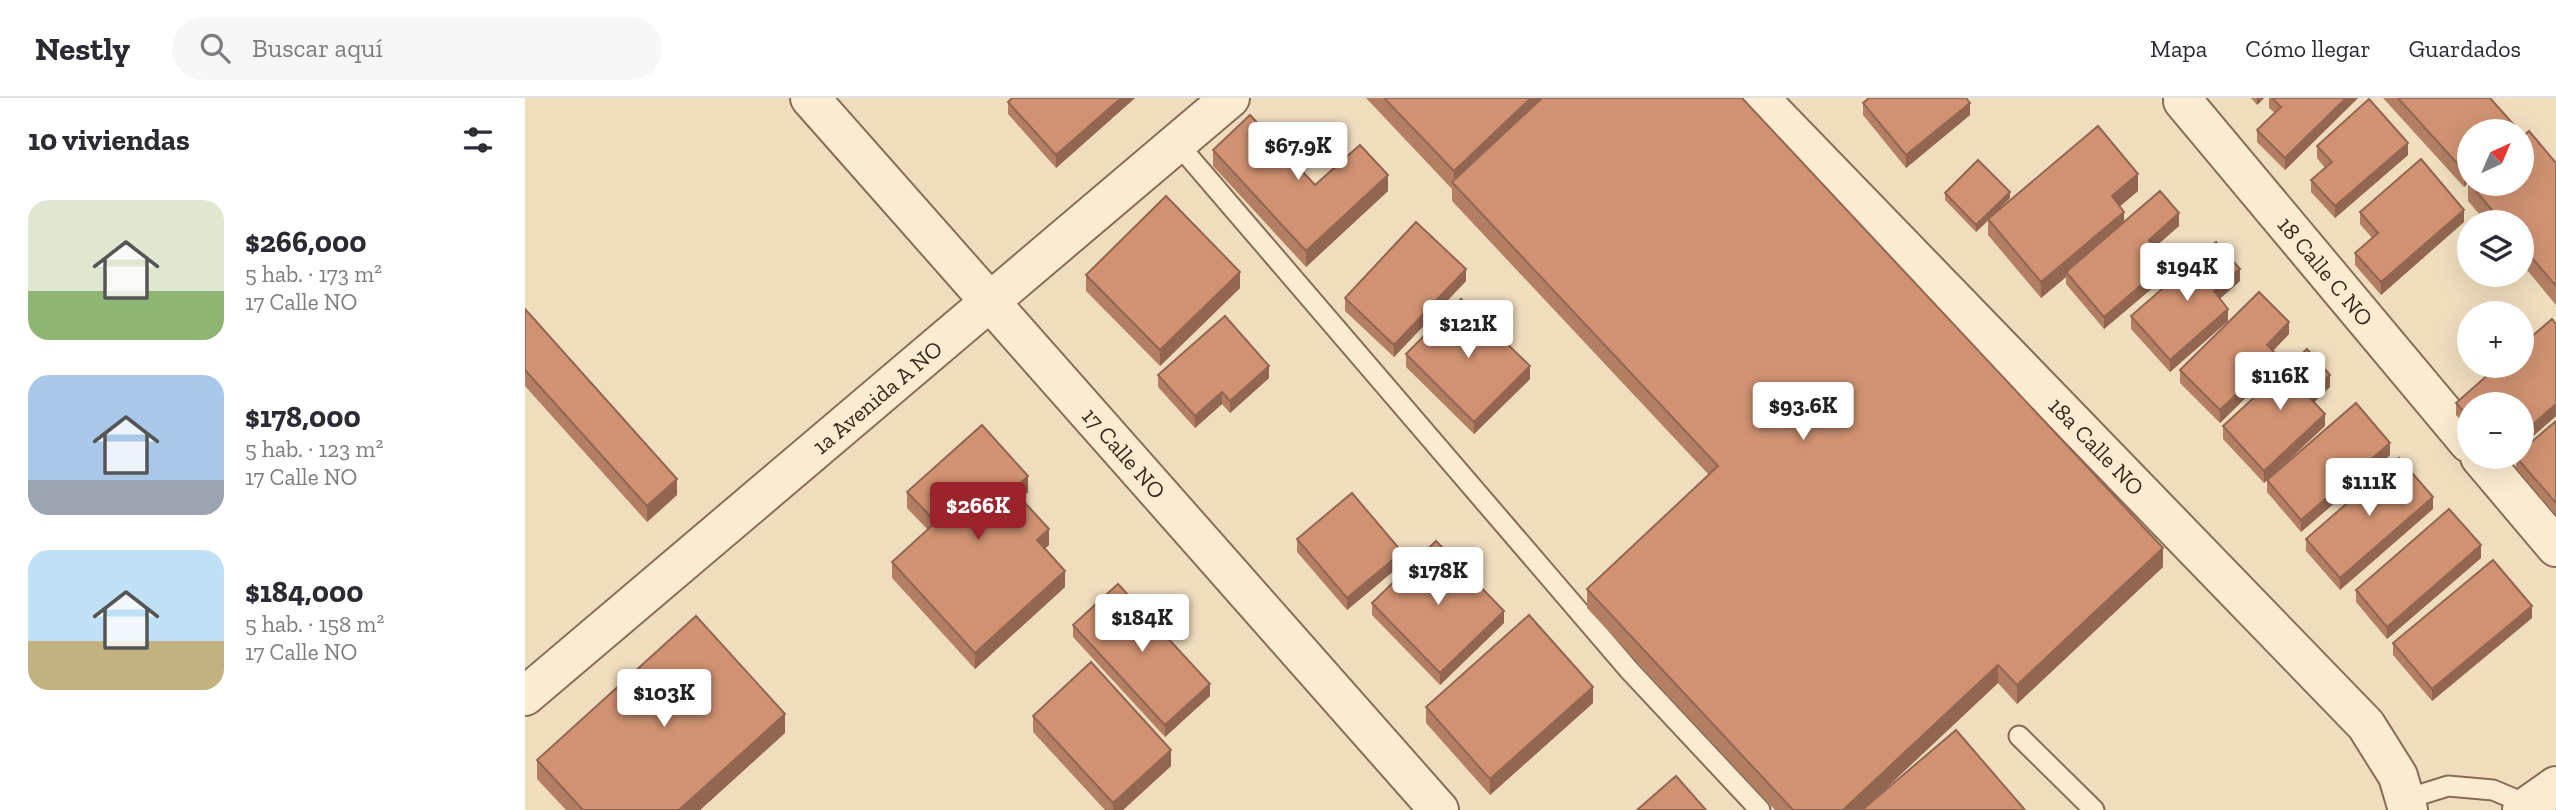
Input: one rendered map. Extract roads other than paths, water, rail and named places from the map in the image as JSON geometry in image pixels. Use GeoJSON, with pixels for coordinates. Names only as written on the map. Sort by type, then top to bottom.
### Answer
{"type":"FeatureCollection","features":[{"type":"Feature","properties":{"kind":"street","name":"17 Calle NO"},"geometry":{"type":"LineString","coordinates":[[810,98],[1439,810]]}},
{"type":"Feature","properties":{"kind":"street","name":"1a Avenida A NO"},"geometry":{"type":"LineString","coordinates":[[525,696],[1230,98]]}},
{"type":"Feature","properties":{"kind":"street","name":"18a Calle NO"},"geometry":{"type":"LineString","coordinates":[[1759,98],[2366,725],[2398,776],[2400,806]]}},
{"type":"Feature","properties":{"kind":"street","name":"18 Calle C NO"},"geometry":{"type":"LineString","coordinates":[[2183,101],[2457,429]]}},
{"type":"Feature","properties":{"kind":"street"},"geometry":{"type":"LineString","coordinates":[[2490,469],[2556,547]]}},
{"type":"Feature","properties":{"kind":"lane"},"geometry":{"type":"LineString","coordinates":[[1177,144],[1630,671],[1760,810]]}},
{"type":"Feature","properties":{"kind":"lane"},"geometry":{"type":"LineString","coordinates":[[2019,736],[2094,810]]}},
{"type":"Feature","properties":{"kind":"lane"},"geometry":{"type":"LineString","coordinates":[[2400,806],[2448,786],[2493,790],[2536,801]]}}]}
